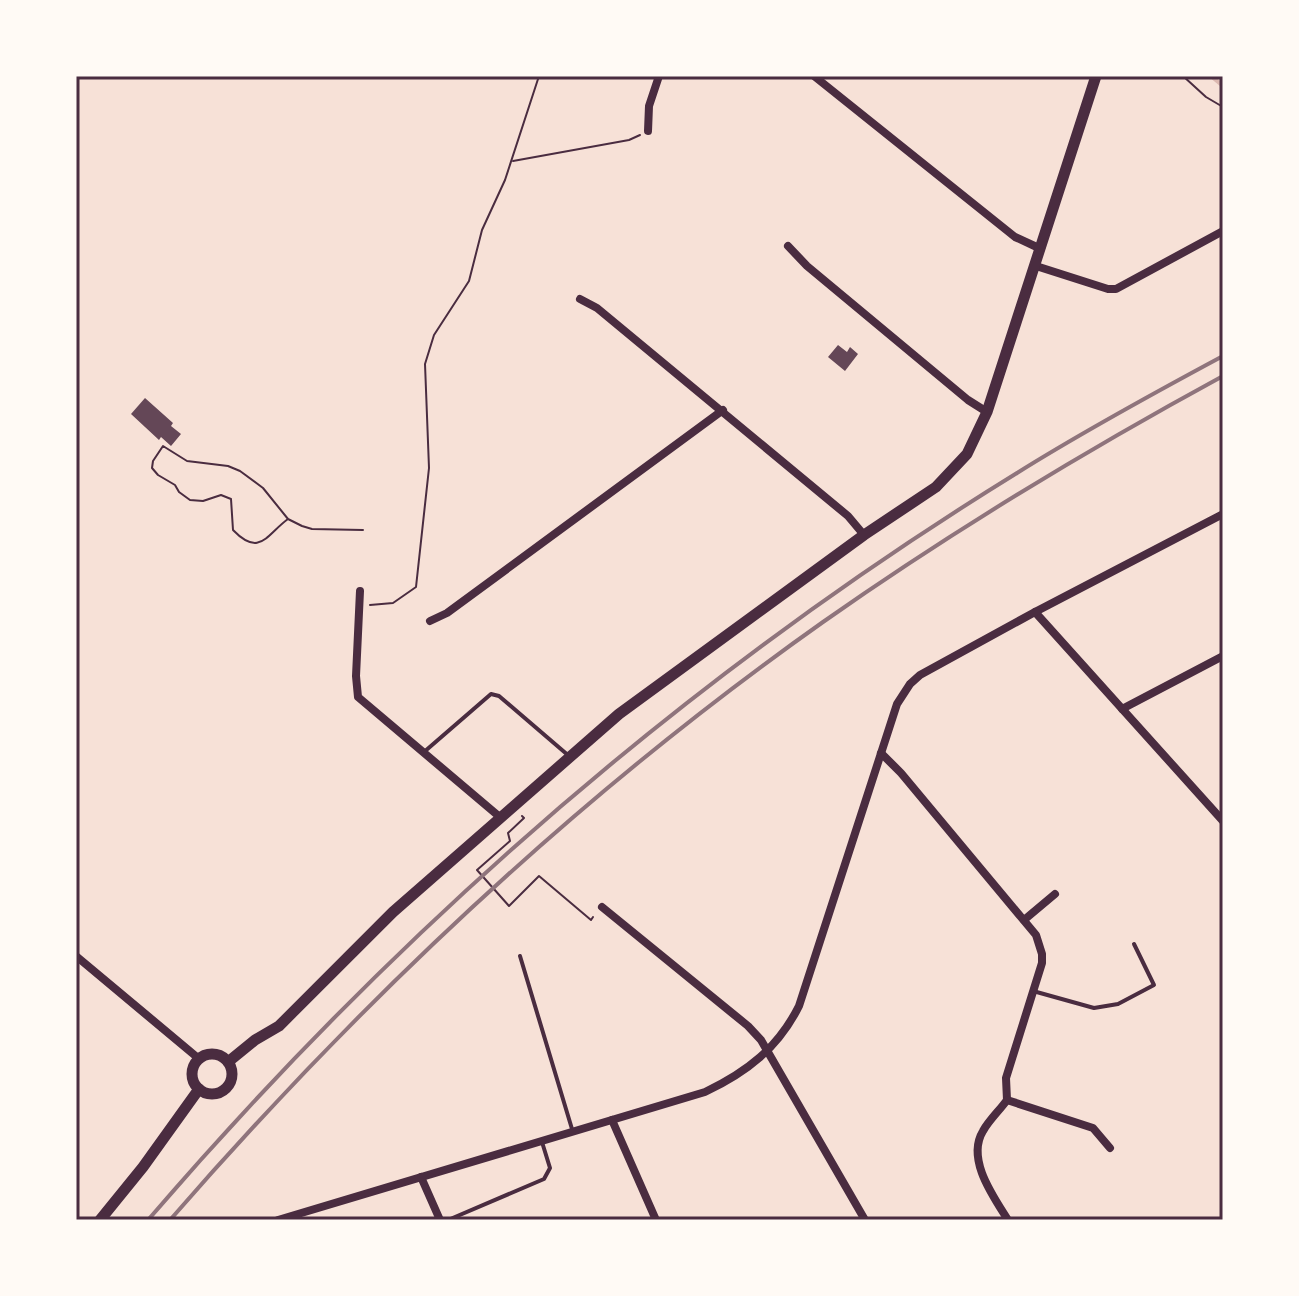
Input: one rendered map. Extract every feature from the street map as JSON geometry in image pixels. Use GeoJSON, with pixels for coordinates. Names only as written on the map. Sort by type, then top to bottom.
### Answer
{"type":"FeatureCollection","features":[{"type":"Feature","properties":{"kind":"main road"},"geometry":{"type":"LineString","coordinates":[[228,1062],[255,1040],[279,1026],[393,912],[619,714],[864,535],[936,487],[956,468],[978,435],[987,412],[1096,76]]}},
{"type":"Feature","properties":{"kind":"main road"},"geometry":{"type":"LineString","coordinates":[[211,1053],[228,1062],[232,1075],[226,1087],[215,1093],[199,1089],[192,1075],[198,1058],[211,1053]]}},
{"type":"Feature","properties":{"kind":"main road"},"geometry":{"type":"LineString","coordinates":[[100,1220],[199,1089]]}},
{"type":"Feature","properties":{"kind":"street"},"geometry":{"type":"LineString","coordinates":[[648,131],[649,106],[659,76]]}},
{"type":"Feature","properties":{"kind":"street"},"geometry":{"type":"LineString","coordinates":[[814,76],[1015,237],[1041,249]]}},
{"type":"Feature","properties":{"kind":"street"},"geometry":{"type":"LineString","coordinates":[[1036,266],[1116,289],[1223,231]]}},
{"type":"Feature","properties":{"kind":"street"},"geometry":{"type":"LineString","coordinates":[[788,246],[807,266],[968,400],[987,412]]}},
{"type":"Feature","properties":{"kind":"street"},"geometry":{"type":"LineString","coordinates":[[580,299],[597,308],[723,410],[848,516],[864,535]]}},
{"type":"Feature","properties":{"kind":"street"},"geometry":{"type":"LineString","coordinates":[[430,621],[447,613],[723,410]]}},
{"type":"Feature","properties":{"kind":"street"},"geometry":{"type":"LineString","coordinates":[[278,1220],[705,1092],[739,1075],[769,1052],[799,1006],[897,704],[910,684],[920,675],[1035,612],[1223,514]]}},
{"type":"Feature","properties":{"kind":"street"},"geometry":{"type":"LineString","coordinates":[[360,591],[358,697],[501,818]]}},
{"type":"Feature","properties":{"kind":"street"},"geometry":{"type":"LineString","coordinates":[[1035,612],[1223,821]]}},
{"type":"Feature","properties":{"kind":"street"},"geometry":{"type":"LineString","coordinates":[[1122,709],[1223,656]]}},
{"type":"Feature","properties":{"kind":"street"},"geometry":{"type":"LineString","coordinates":[[881,753],[1024,920],[1036,935],[1042,954],[1006,1078],[1007,1100],[982,1132],[976,1153],[986,1184],[1008,1220]]}},
{"type":"Feature","properties":{"kind":"street"},"geometry":{"type":"LineString","coordinates":[[1024,920],[1055,894]]}},
{"type":"Feature","properties":{"kind":"street"},"geometry":{"type":"LineString","coordinates":[[602,907],[748,1026],[769,1052],[865,1220]]}},
{"type":"Feature","properties":{"kind":"street"},"geometry":{"type":"LineString","coordinates":[[76,956],[198,1058]]}},
{"type":"Feature","properties":{"kind":"street"},"geometry":{"type":"LineString","coordinates":[[1007,1100],[1093,1128],[1110,1148]]}},
{"type":"Feature","properties":{"kind":"street"},"geometry":{"type":"LineString","coordinates":[[612,1120],[656,1220]]}},
{"type":"Feature","properties":{"kind":"street"},"geometry":{"type":"LineString","coordinates":[[421,1177],[440,1220]]}},
{"type":"Feature","properties":{"kind":"lane"},"geometry":{"type":"LineString","coordinates":[[424,752],[491,694],[499,696],[569,756]]}},
{"type":"Feature","properties":{"kind":"lane"},"geometry":{"type":"LineString","coordinates":[[1033,991],[1094,1008],[1118,1004],[1154,985],[1134,944]]}},
{"type":"Feature","properties":{"kind":"lane"},"geometry":{"type":"LineString","coordinates":[[520,956],[573,1132]]}},
{"type":"Feature","properties":{"kind":"lane"},"geometry":{"type":"LineString","coordinates":[[448,1220],[544,1179],[550,1168],[542,1142]]}},
{"type":"Feature","properties":{"kind":"path"},"geometry":{"type":"LineString","coordinates":[[359,606],[393,603],[416,587],[429,468],[425,364],[434,335],[469,281],[482,230],[512,161],[539,76]]}},
{"type":"Feature","properties":{"kind":"path"},"geometry":{"type":"LineString","coordinates":[[1183,76],[1206,97],[1223,107]]}},
{"type":"Feature","properties":{"kind":"path"},"geometry":{"type":"LineString","coordinates":[[512,161],[629,140],[648,131]]}},
{"type":"Feature","properties":{"kind":"path"},"geometry":{"type":"LineString","coordinates":[[288,519],[265,541],[255,543],[242,538],[233,530],[231,499],[221,495],[203,501],[190,500],[175,485],[158,475],[152,468],[153,461],[163,446],[187,461],[240,471],[263,488],[288,519],[312,529],[363,530]]}},
{"type":"Feature","properties":{"kind":"path"},"geometry":{"type":"LineString","coordinates":[[504,847],[477,870],[509,906],[539,876],[591,920],[602,907]]}},
{"type":"Feature","properties":{"kind":"building"},"geometry":{"type":"Polygon","coordinates":[[[838,345],[847,352],[850,347],[858,354],[845,371],[828,357],[838,345]]]}},
{"type":"Feature","properties":{"kind":"building"},"geometry":{"type":"Polygon","coordinates":[[[145,398],[181,434],[171,446],[161,437],[159,440],[131,414],[145,398]]]}},
{"type":"Feature","properties":{"kind":"waterway"},"geometry":{"type":"LineString","coordinates":[[1211,76],[1223,86]]}},
{"type":"Feature","properties":{"kind":"railway"},"geometry":{"type":"LineString","coordinates":[[148,1220],[244,1112],[344,1008],[447,909],[554,813],[664,721],[778,634],[896,551],[1068,442],[1223,356]]}},
{"type":"Feature","properties":{"kind":"railway"},"geometry":{"type":"LineString","coordinates":[[170,1220],[244,1137],[398,978],[478,902],[646,756],[823,622],[920,556],[1120,433],[1223,376]]}}]}
